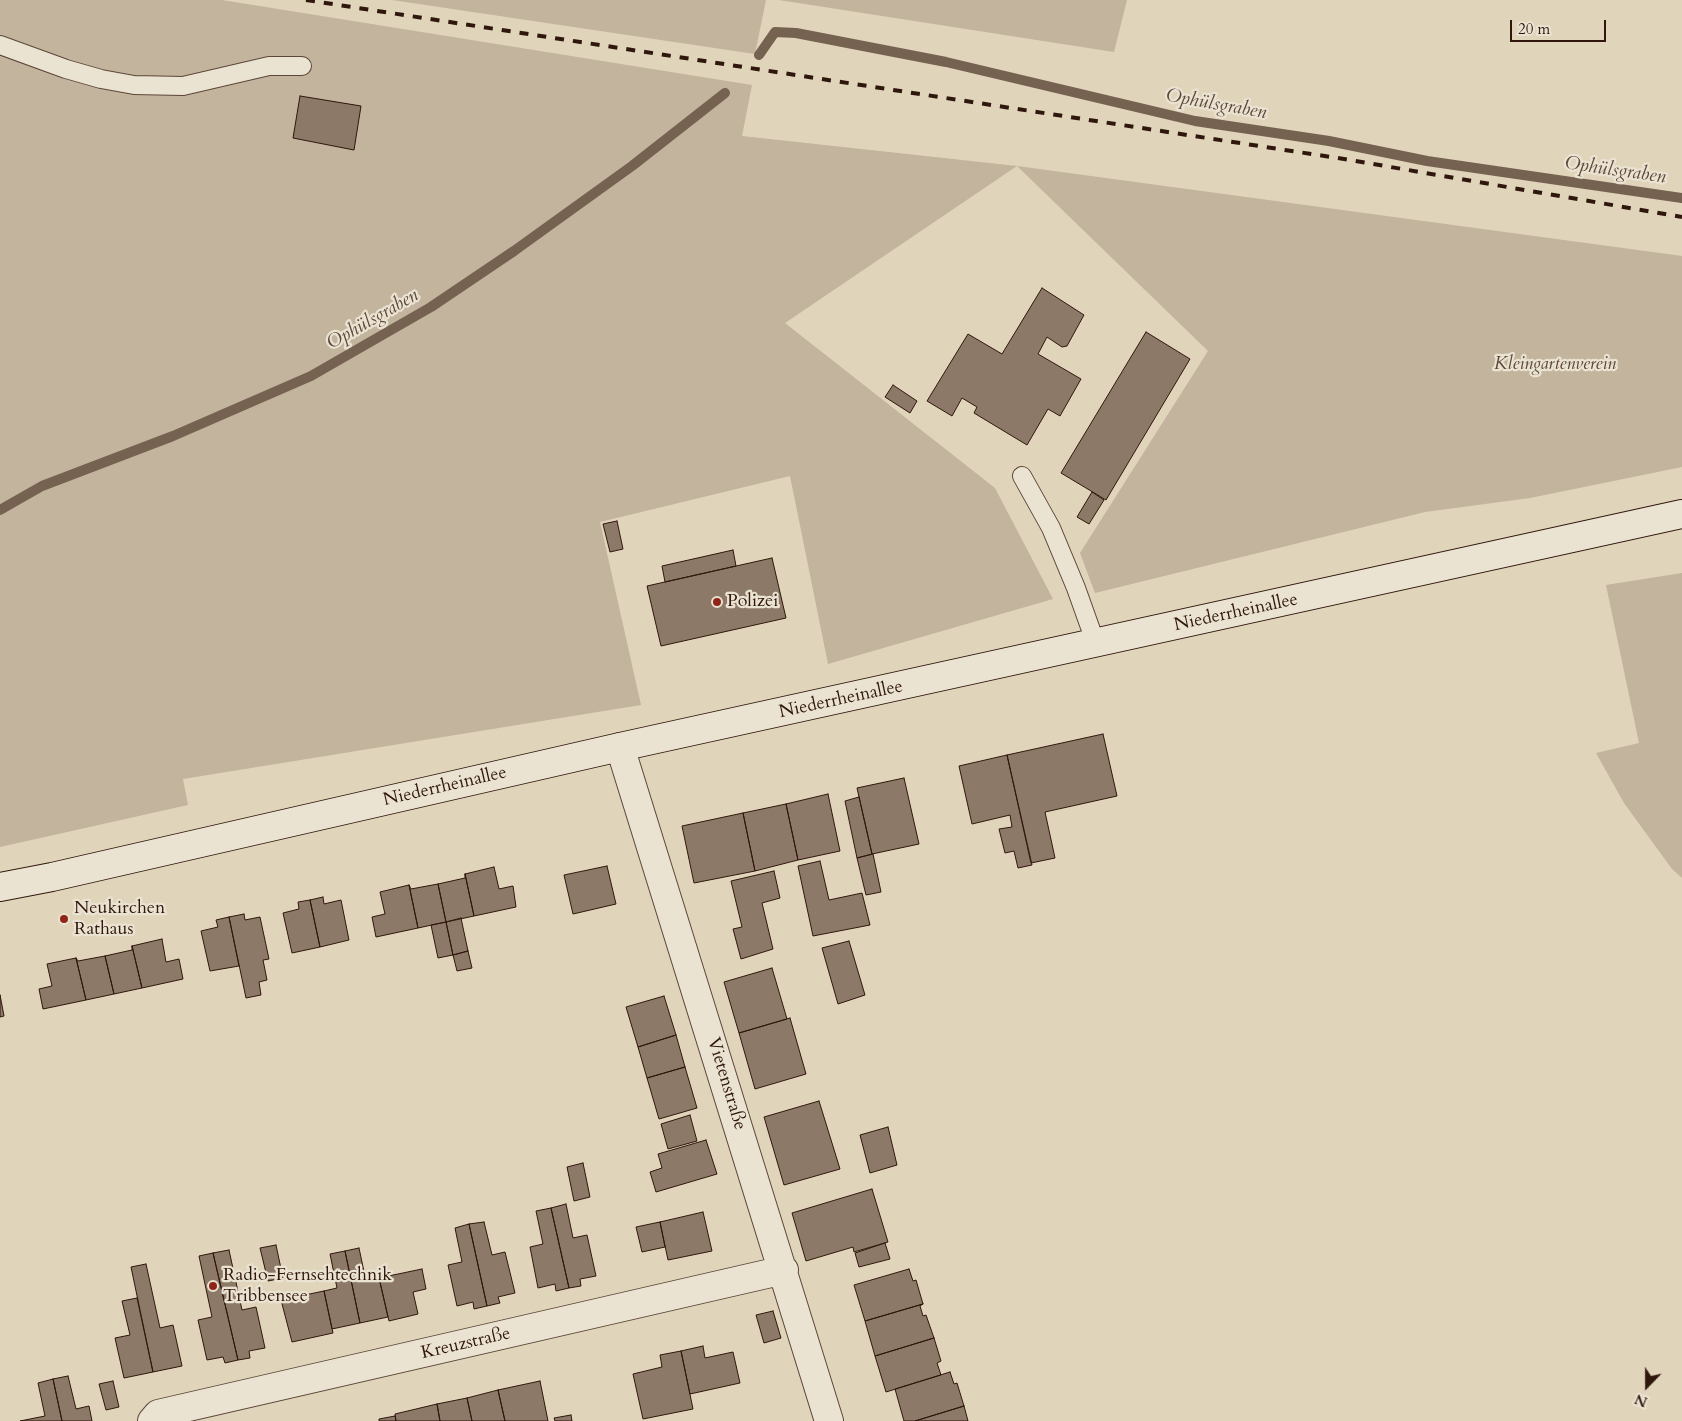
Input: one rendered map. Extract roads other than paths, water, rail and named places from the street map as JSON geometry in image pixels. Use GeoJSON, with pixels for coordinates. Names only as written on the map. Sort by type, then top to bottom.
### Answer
{"type":"FeatureCollection","features":[{"type":"Feature","properties":{"kind":"main road","name":"Niederrheinallee"},"geometry":{"type":"LineString","coordinates":[[0,887],[1682,514]]}},
{"type":"Feature","properties":{"kind":"main road","name":"Vietenstraße"},"geometry":{"type":"LineString","coordinates":[[620,748],[784,1270],[828,1421]]}},
{"type":"Feature","properties":{"kind":"main road","name":"Kreuzstraße"},"geometry":{"type":"LineString","coordinates":[[152,1421],[158,1414],[784,1270]]}},
{"type":"Feature","properties":{"kind":"lane"},"geometry":{"type":"LineString","coordinates":[[0,45],[66,69],[101,79],[134,85],[183,86],[269,66],[302,66]]}},
{"type":"Feature","properties":{"kind":"lane"},"geometry":{"type":"LineString","coordinates":[[1022,476],[1051,528],[1076,588],[1096,644]]}},
{"type":"Feature","properties":{"kind":"waterway","name":"Ophülsgraben"},"geometry":{"type":"LineString","coordinates":[[759,55],[775,32],[796,33],[946,62],[1195,121],[1329,141],[1427,161],[1682,198]]}},
{"type":"Feature","properties":{"kind":"waterway","name":"Ophülsgraben"},"geometry":{"type":"LineString","coordinates":[[0,510],[42,486],[173,436],[311,376],[431,307],[514,251],[632,166],[725,93]]}},
{"type":"Feature","properties":{"kind":"railway"},"geometry":{"type":"LineString","coordinates":[[306,0],[1344,159],[1682,217]]}},
{"type":"Feature","properties":{"kind":"place","name":"Polizei"},"geometry":{"type":"Point","coordinates":[717,602]}},
{"type":"Feature","properties":{"kind":"place","name":"Neukirchen Rathaus"},"geometry":{"type":"Point","coordinates":[64,919]}},
{"type":"Feature","properties":{"kind":"place","name":"Radio-Fernsehtechnik Tribbensee"},"geometry":{"type":"Point","coordinates":[213,1286]}},
{"type":"Feature","properties":{"kind":"park label","name":"Kleingartenverein"},"geometry":{"type":"Point","coordinates":[1555,365]}}]}
